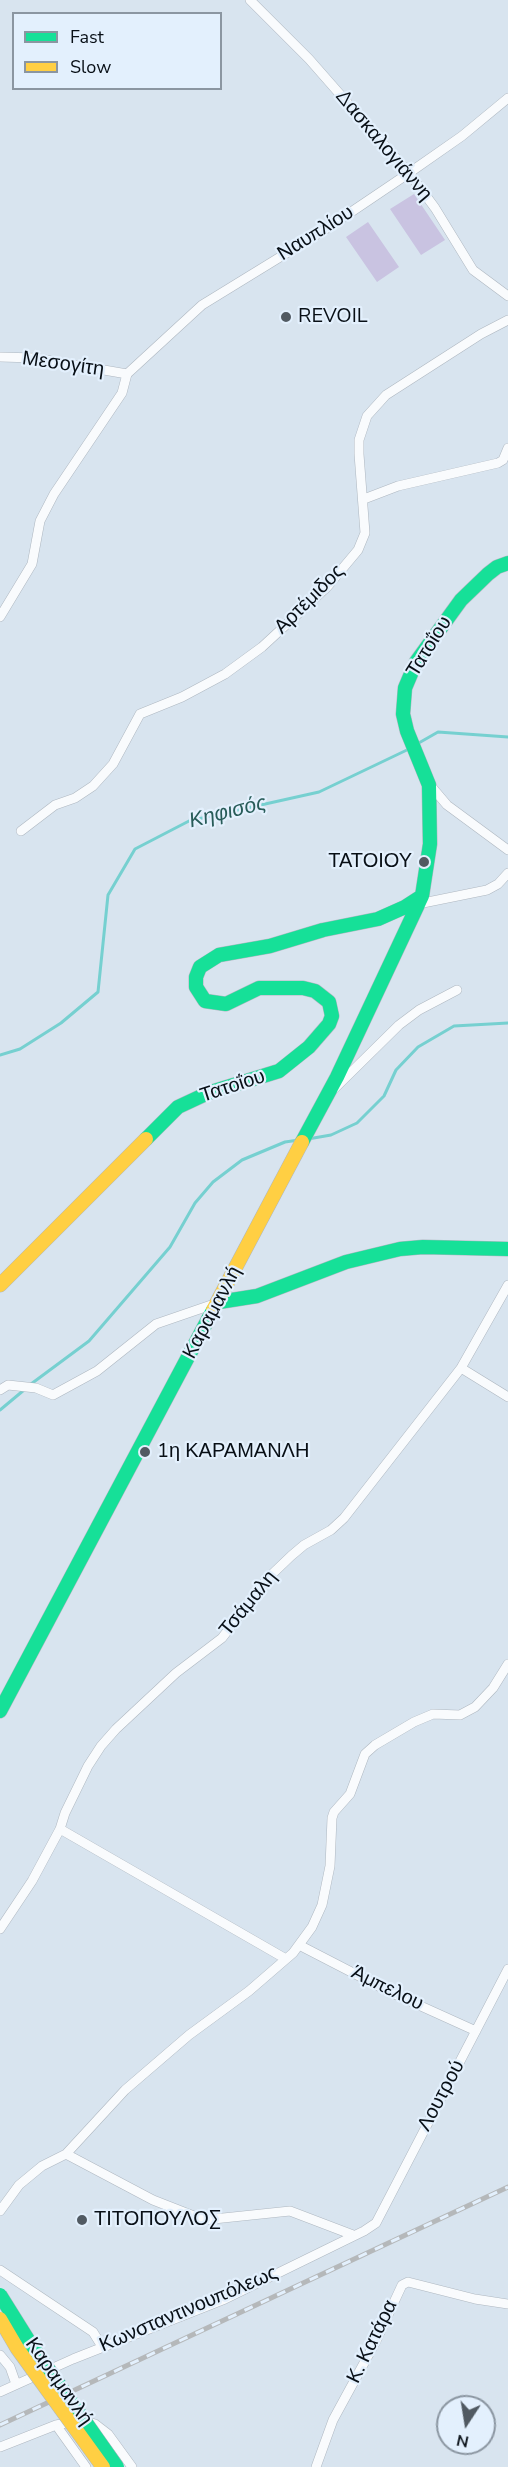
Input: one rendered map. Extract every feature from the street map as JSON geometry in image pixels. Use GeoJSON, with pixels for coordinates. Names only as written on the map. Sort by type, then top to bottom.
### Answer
{"type":"FeatureCollection","features":[{"type":"Feature","properties":{"kind":"main road","name":"Τατοΐου"},"geometry":{"type":"LineString","coordinates":[[418,903],[430,844],[429,785],[408,731],[403,714],[403,697],[416,662],[465,595],[497,567],[508,563]]}},
{"type":"Feature","properties":{"kind":"main road","name":"Τατοΐου"},"geometry":{"type":"LineString","coordinates":[[370,920],[388,918],[418,903]]}},
{"type":"Feature","properties":{"kind":"main road","name":"Τατοΐου"},"geometry":{"type":"LineString","coordinates":[[0,1285],[178,1107],[208,1093],[279,1071],[309,1047],[329,1024],[332,1016],[329,1002],[315,991],[303,988],[259,988],[226,1004],[205,1000],[196,987],[196,977],[200,967],[219,955],[270,946],[322,930],[390,915],[418,903]]}},
{"type":"Feature","properties":{"kind":"main road","name":"Καραμανλή"},"geometry":{"type":"LineString","coordinates":[[0,1710],[219,1302],[362,1029],[418,903]]}},
{"type":"Feature","properties":{"kind":"main road"},"geometry":{"type":"LineString","coordinates":[[388,918],[400,929],[400,944]]}},
{"type":"Feature","properties":{"kind":"main road"},"geometry":{"type":"LineString","coordinates":[[219,1302],[257,1296],[346,1262],[400,1249],[423,1246],[508,1249]]}},
{"type":"Feature","properties":{"kind":"main road","name":"Καραμανλή"},"geometry":{"type":"LineString","coordinates":[[0,2295],[30,2343],[117,2467]]}},
{"type":"Feature","properties":{"kind":"main road","name":"Καραμανλή"},"geometry":{"type":"LineString","coordinates":[[0,2319],[17,2348],[103,2467]]}},
{"type":"Feature","properties":{"kind":"street","name":"Δασκαλογιάννη"},"geometry":{"type":"LineString","coordinates":[[250,0],[309,59],[409,173],[435,208],[473,270],[508,296]]}},
{"type":"Feature","properties":{"kind":"street","name":"Ναυπλίου"},"geometry":{"type":"LineString","coordinates":[[127,374],[202,305],[328,227],[409,173],[462,136],[508,99]]}},
{"type":"Feature","properties":{"kind":"street","name":"Αρτέμιδος"},"geometry":{"type":"LineString","coordinates":[[21,831],[55,805],[75,798],[93,786],[113,764],[140,714],[182,697],[240,664],[262,647],[327,587],[351,559],[363,541],[365,533],[359,440],[367,416],[386,395],[481,334],[508,320]]}},
{"type":"Feature","properties":{"kind":"street","name":"Μεσογίτη"},"geometry":{"type":"LineString","coordinates":[[0,357],[34,358],[127,374]]}},
{"type":"Feature","properties":{"kind":"street"},"geometry":{"type":"LineString","coordinates":[[0,617],[32,564],[40,521],[54,494],[122,393],[127,374]]}},
{"type":"Feature","properties":{"kind":"street"},"geometry":{"type":"LineString","coordinates":[[364,499],[398,486],[498,463],[503,460],[508,448]]}},
{"type":"Feature","properties":{"kind":"street"},"geometry":{"type":"LineString","coordinates":[[429,785],[447,805],[475,828],[507,848]]}},
{"type":"Feature","properties":{"kind":"street"},"geometry":{"type":"LineString","coordinates":[[418,903],[487,890],[498,884],[508,873]]}},
{"type":"Feature","properties":{"kind":"street"},"geometry":{"type":"LineString","coordinates":[[327,1096],[399,1025],[419,1010],[457,990]]}},
{"type":"Feature","properties":{"kind":"street","name":"Τσάμαλη"},"geometry":{"type":"LineString","coordinates":[[0,1929],[32,1881],[101,1746],[176,1672],[222,1638],[268,1578],[291,1556],[338,1525],[461,1368],[508,1285]]}},
{"type":"Feature","properties":{"kind":"street"},"geometry":{"type":"LineString","coordinates":[[4,1388],[36,1388],[53,1395],[97,1371],[156,1324],[219,1302]]}},
{"type":"Feature","properties":{"kind":"street"},"geometry":{"type":"LineString","coordinates":[[461,1368],[508,1397]]}},
{"type":"Feature","properties":{"kind":"street"},"geometry":{"type":"LineString","coordinates":[[0,2211],[19,2185],[31,2174],[66,2154],[125,2090],[189,2035],[249,1990],[299,1945],[312,1927],[322,1905],[330,1866],[334,1812],[350,1794],[365,1754],[394,1733],[423,1718],[433,1714],[460,1715],[475,1707],[493,1688],[508,1664]]}},
{"type":"Feature","properties":{"kind":"street"},"geometry":{"type":"LineString","coordinates":[[60,1829],[286,1959]]}},
{"type":"Feature","properties":{"kind":"street","name":"Άμπελου"},"geometry":{"type":"LineString","coordinates":[[299,1945],[392,1993],[476,2031]]}},
{"type":"Feature","properties":{"kind":"street","name":"Λουτρού"},"geometry":{"type":"LineString","coordinates":[[376,2223],[508,1969]]}},
{"type":"Feature","properties":{"kind":"street"},"geometry":{"type":"LineString","coordinates":[[66,2154],[153,2200],[204,2220],[290,2211],[353,2235]]}},
{"type":"Feature","properties":{"kind":"street","name":"Κωνσταντινουπόλεως"},"geometry":{"type":"LineString","coordinates":[[0,2392],[225,2299],[376,2223]]}},
{"type":"Feature","properties":{"kind":"street"},"geometry":{"type":"LineString","coordinates":[[0,2270],[93,2332],[103,2348]]}},
{"type":"Feature","properties":{"kind":"street","name":"Κ. Κατάρα"},"geometry":{"type":"LineString","coordinates":[[316,2467],[333,2420],[376,2341],[402,2285],[408,2282],[475,2300],[508,2304]]}},
{"type":"Feature","properties":{"kind":"street"},"geometry":{"type":"LineString","coordinates":[[0,2355],[10,2367],[16,2384]]}},
{"type":"Feature","properties":{"kind":"street"},"geometry":{"type":"LineString","coordinates":[[0,2447],[56,2425],[81,2420],[95,2424],[108,2434],[132,2467]]}},
{"type":"Feature","properties":{"kind":"street"},"geometry":{"type":"LineString","coordinates":[[56,2425],[86,2467]]}},
{"type":"Feature","properties":{"kind":"shaded area"},"geometry":{"type":"Polygon","coordinates":[[[414,194],[445,240],[421,255],[390,209],[414,194]]]}},
{"type":"Feature","properties":{"kind":"shaded area"},"geometry":{"type":"Polygon","coordinates":[[[368,222],[399,267],[377,282],[346,237],[368,222]]]}},
{"type":"Feature","properties":{"kind":"waterway","name":"Κηφισός"},"geometry":{"type":"LineString","coordinates":[[417,744],[438,732],[508,737]]}},
{"type":"Feature","properties":{"kind":"waterway","name":"Κηφισός"},"geometry":{"type":"LineString","coordinates":[[0,1055],[20,1049],[61,1023],[98,992],[108,895],[135,849],[189,821],[319,792],[409,749]]}},
{"type":"Feature","properties":{"kind":"waterway"},"geometry":{"type":"LineString","coordinates":[[308,1139],[331,1135],[357,1123],[384,1096],[396,1070],[418,1047],[454,1026],[508,1023]]}},
{"type":"Feature","properties":{"kind":"waterway"},"geometry":{"type":"LineString","coordinates":[[31,1384],[89,1341],[170,1247],[195,1203],[213,1182],[242,1160],[285,1142],[299,1140]]}},
{"type":"Feature","properties":{"kind":"waterway"},"geometry":{"type":"LineString","coordinates":[[0,1410],[24,1390]]}},
{"type":"Feature","properties":{"kind":"railway"},"geometry":{"type":"LineString","coordinates":[[0,2425],[508,2187]]}},
{"type":"Feature","properties":{"kind":"traffic: fast"},"geometry":{"type":"LineString","coordinates":[[302,1142],[337,1077],[422,896],[430,844],[429,785],[407,731],[403,714],[405,688],[416,662],[461,600],[488,574],[508,563]]}},
{"type":"Feature","properties":{"kind":"traffic: fast"},"geometry":{"type":"LineString","coordinates":[[146,1139],[178,1107],[208,1093],[279,1071],[309,1047],[329,1024],[332,1016],[329,1002],[315,991],[303,988],[259,988],[226,1004],[205,1001],[196,987],[196,977],[200,967],[219,955],[270,946],[323,930],[378,919],[405,907],[422,896]]}},
{"type":"Feature","properties":{"kind":"traffic: fast"},"geometry":{"type":"LineString","coordinates":[[219,1302],[257,1296],[346,1262],[400,1249],[423,1247],[508,1249]]}},
{"type":"Feature","properties":{"kind":"traffic: fast"},"geometry":{"type":"LineString","coordinates":[[0,1711],[213,1310]]}},
{"type":"Feature","properties":{"kind":"traffic: fast"},"geometry":{"type":"LineString","coordinates":[[0,2295],[30,2343],[117,2467]]}},
{"type":"Feature","properties":{"kind":"traffic: slow"},"geometry":{"type":"LineString","coordinates":[[0,1285],[146,1139]]}},
{"type":"Feature","properties":{"kind":"traffic: slow"},"geometry":{"type":"LineString","coordinates":[[213,1310],[302,1142]]}},
{"type":"Feature","properties":{"kind":"traffic: slow"},"geometry":{"type":"LineString","coordinates":[[0,2319],[17,2348],[103,2467]]}},
{"type":"Feature","properties":{"kind":"place","name":"REVOIL"},"geometry":{"type":"Point","coordinates":[286,317]}},
{"type":"Feature","properties":{"kind":"place","name":"ΤΑΤΟΙΟΥ"},"geometry":{"type":"Point","coordinates":[424,862]}},
{"type":"Feature","properties":{"kind":"place","name":"1η ΚΑΡΑΜΑΝΛΗ"},"geometry":{"type":"Point","coordinates":[145,1452]}},
{"type":"Feature","properties":{"kind":"place","name":"ΤΙΤΟΠΟΥΛΟΣ"},"geometry":{"type":"Point","coordinates":[82,2220]}}]}
